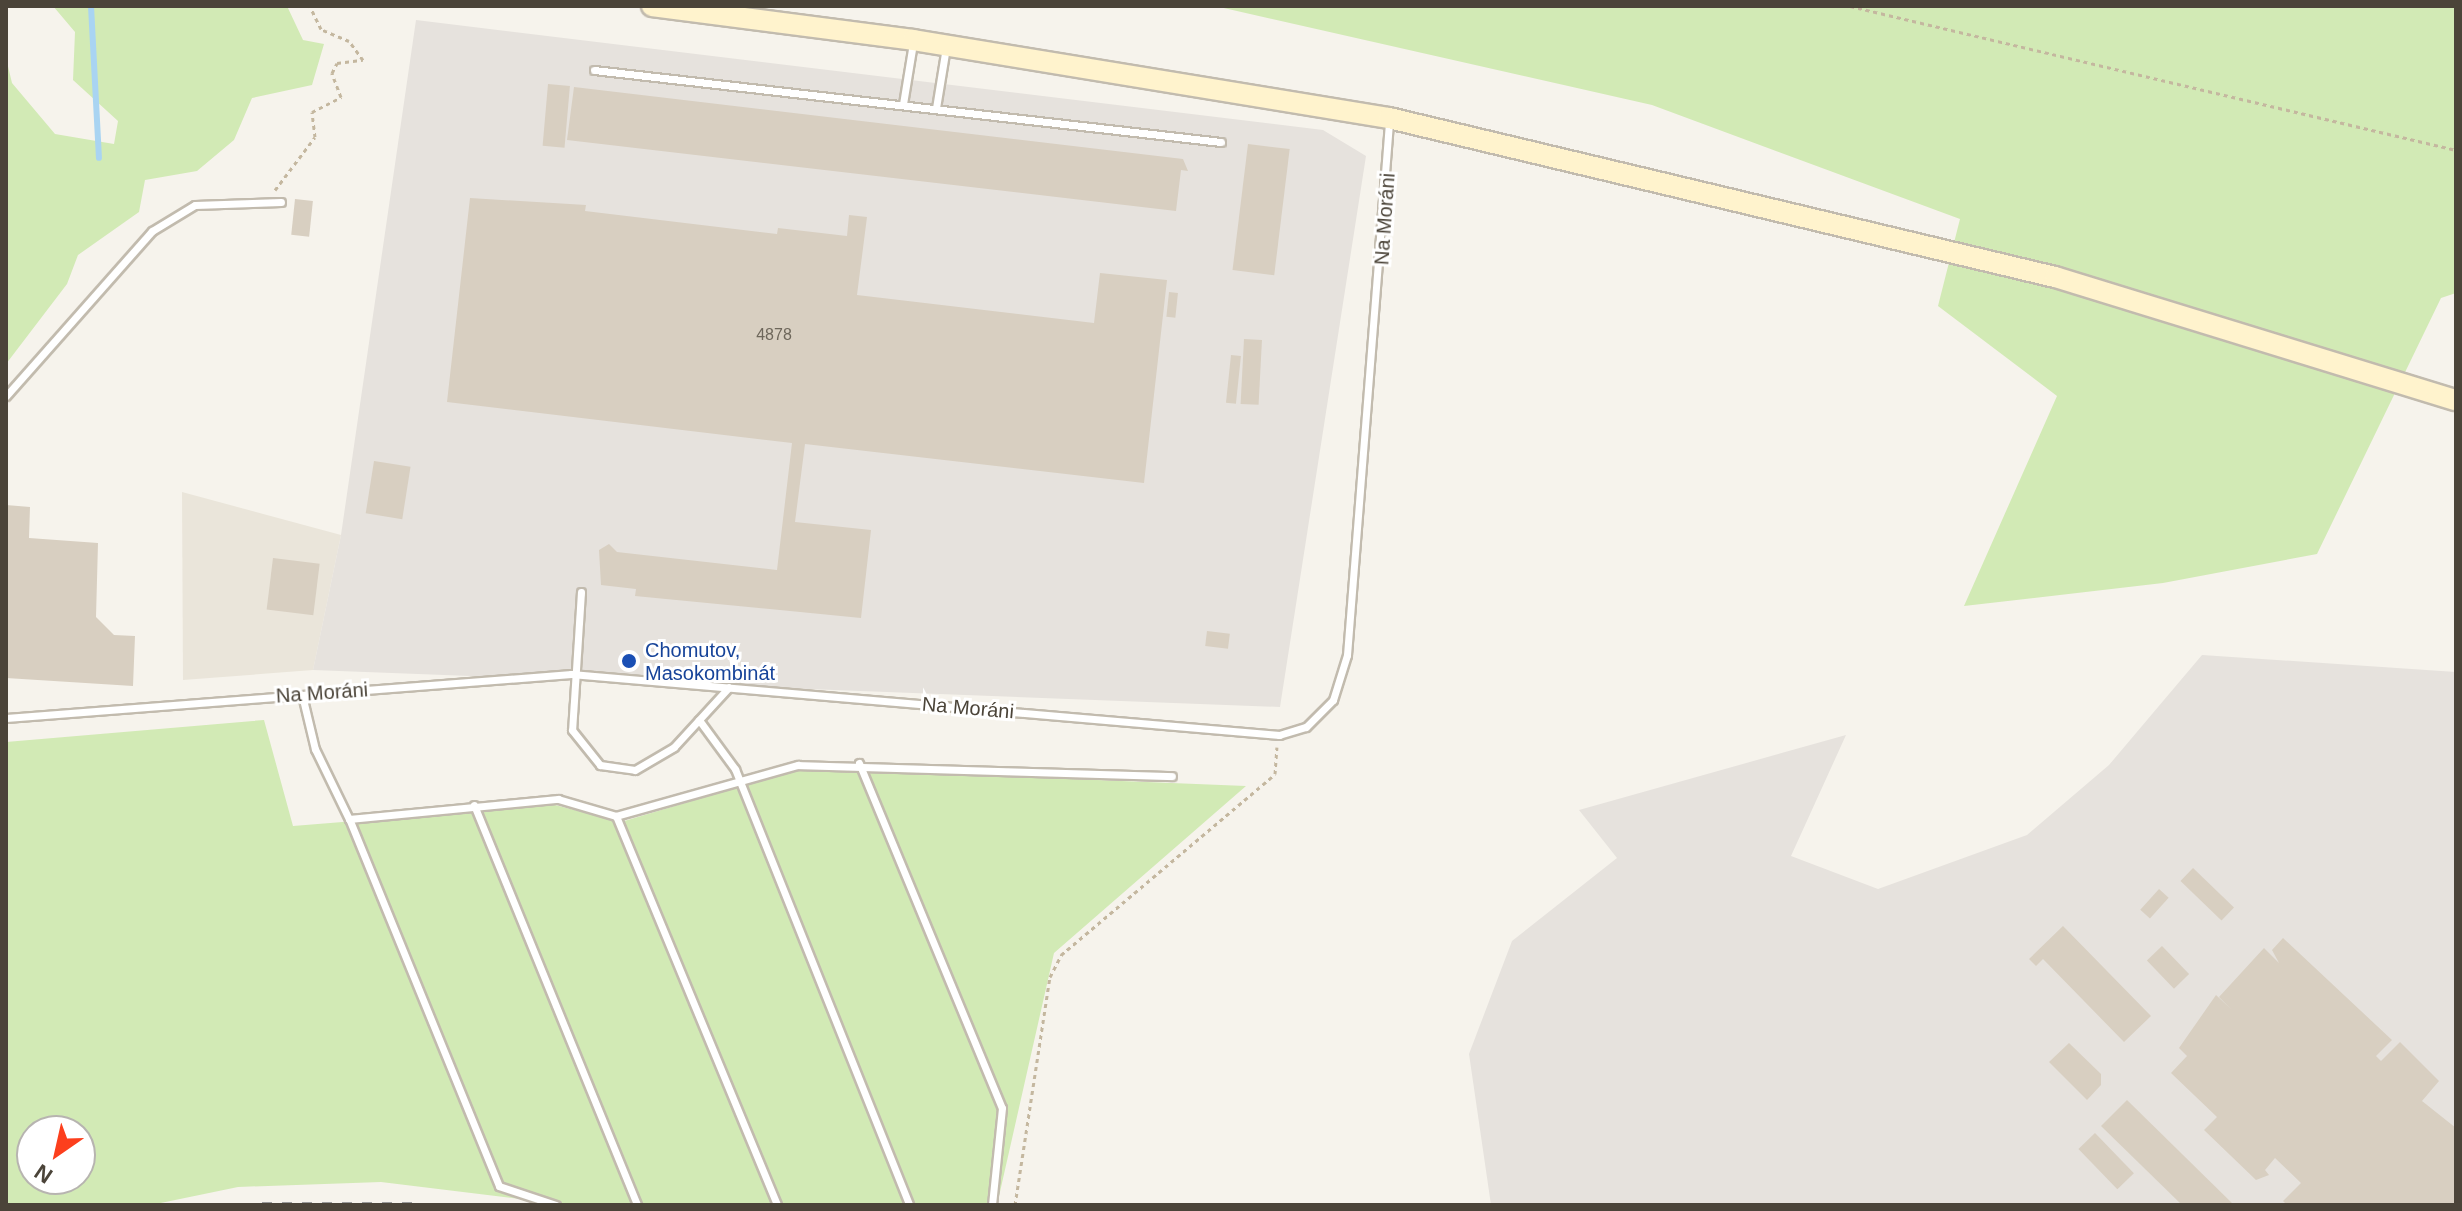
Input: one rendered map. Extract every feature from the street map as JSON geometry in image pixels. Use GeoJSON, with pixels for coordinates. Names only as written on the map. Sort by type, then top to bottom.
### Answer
{"type":"FeatureCollection","features":[{"type":"Feature","properties":{"kind":"street"},"geometry":{"type":"LineString","coordinates":[[652,6],[947,45],[1389,118],[2055,277],[2456,400]]}},
{"type":"Feature","properties":{"kind":"lane"},"geometry":{"type":"LineString","coordinates":[[903,104],[913,40]]}},
{"type":"Feature","properties":{"kind":"lane"},"geometry":{"type":"LineString","coordinates":[[936,108],[947,45]]}},
{"type":"Feature","properties":{"kind":"lane"},"geometry":{"type":"LineString","coordinates":[[594,70],[1221,142]]}},
{"type":"Feature","properties":{"kind":"lane","name":"Na Moráni"},"geometry":{"type":"LineString","coordinates":[[6,718],[571,674],[1279,735],[1306,727],[1333,700],[1347,655],[1389,118]]}},
{"type":"Feature","properties":{"kind":"lane"},"geometry":{"type":"LineString","coordinates":[[6,396],[152,231],[195,205],[281,202]]}},
{"type":"Feature","properties":{"kind":"lane"},"geometry":{"type":"LineString","coordinates":[[581,592],[571,674],[572,730],[600,765],[635,770],[699,720],[729,687]]}},
{"type":"Feature","properties":{"kind":"lane"},"geometry":{"type":"LineString","coordinates":[[302,695],[315,749],[349,819],[499,1186],[556,1205]]}},
{"type":"Feature","properties":{"kind":"lane"},"geometry":{"type":"LineString","coordinates":[[699,720],[720,741],[739,781],[909,1205]]}},
{"type":"Feature","properties":{"kind":"lane"},"geometry":{"type":"LineString","coordinates":[[349,819],[558,799],[616,816],[798,765],[859,763],[1172,776]]}},
{"type":"Feature","properties":{"kind":"lane"},"geometry":{"type":"LineString","coordinates":[[859,763],[1002,1108],[992,1205]]}},
{"type":"Feature","properties":{"kind":"lane"},"geometry":{"type":"LineString","coordinates":[[474,805],[637,1205]]}},
{"type":"Feature","properties":{"kind":"lane"},"geometry":{"type":"LineString","coordinates":[[616,816],[777,1205]]}},
{"type":"Feature","properties":{"kind":"path"},"geometry":{"type":"LineString","coordinates":[[265,203],[315,137],[312,112],[341,97],[332,73],[337,63],[363,60],[349,41],[321,29],[310,6]]}},
{"type":"Feature","properties":{"kind":"path"},"geometry":{"type":"LineString","coordinates":[[1850,6],[2456,150]]}},
{"type":"Feature","properties":{"kind":"path"},"geometry":{"type":"LineString","coordinates":[[1015,1205],[1050,977],[1061,955],[1275,774],[1279,735]]}},
{"type":"Feature","properties":{"kind":"shaded area"},"geometry":{"type":"Polygon","coordinates":[[[416,20],[1323,130],[1366,156],[1280,707],[313,670],[341,535],[416,20]]]}},
{"type":"Feature","properties":{"kind":"shaded area"},"geometry":{"type":"Polygon","coordinates":[[[182,492],[341,535],[313,670],[183,680],[182,492]]]}},
{"type":"Feature","properties":{"kind":"shaded area"},"geometry":{"type":"Polygon","coordinates":[[[2202,655],[2456,672],[2456,1205],[1491,1205],[1469,1054],[1512,941],[1617,858],[1579,810],[1846,735],[1791,856],[1878,889],[2027,835],[2109,765],[2202,655]]]}},
{"type":"Feature","properties":{"kind":"green space"},"geometry":{"type":"Polygon","coordinates":[[[53,6],[287,6],[303,40],[324,44],[312,85],[252,98],[234,140],[197,171],[145,180],[139,212],[78,255],[67,284],[6,364],[6,58],[12,83],[55,134],[114,144],[118,121],[73,80],[75,32],[53,6]]]}},
{"type":"Feature","properties":{"kind":"green space"},"geometry":{"type":"Polygon","coordinates":[[[1215,6],[2456,6],[2456,293],[2441,298],[2317,554],[2163,583],[1964,606],[2057,396],[1938,306],[1960,219],[1652,105],[1215,6]]]}},
{"type":"Feature","properties":{"kind":"green space"},"geometry":{"type":"Polygon","coordinates":[[[264,720],[293,826],[555,805],[621,822],[803,768],[1246,786],[1054,953],[997,1205],[568,1205],[381,1182],[238,1187],[151,1205],[6,1205],[6,742],[264,720]]]}},
{"type":"Feature","properties":{"kind":"building"},"geometry":{"type":"Polygon","coordinates":[[[548,84],[570,86],[565,148],[543,146],[548,84]]]}},
{"type":"Feature","properties":{"kind":"building"},"geometry":{"type":"Polygon","coordinates":[[[574,87],[1183,159],[1188,171],[1181,170],[1176,211],[567,140],[574,87]]]}},
{"type":"Feature","properties":{"kind":"building"},"geometry":{"type":"Polygon","coordinates":[[[1248,144],[1290,149],[1274,275],[1233,270],[1248,144]]]}},
{"type":"Feature","properties":{"kind":"building"},"geometry":{"type":"Polygon","coordinates":[[[470,198],[586,205],[585,211],[777,234],[778,228],[847,236],[849,215],[867,217],[857,295],[1094,323],[1100,273],[1167,280],[1144,483],[805,444],[795,522],[871,530],[861,618],[635,596],[636,589],[601,585],[599,550],[609,544],[617,552],[777,570],[792,443],[447,402],[470,198]]]}},
{"type":"Feature","properties":{"kind":"building"},"geometry":{"type":"Polygon","coordinates":[[[295,199],[313,201],[309,237],[291,235],[295,199]]]}},
{"type":"Feature","properties":{"kind":"building"},"geometry":{"type":"Polygon","coordinates":[[[1169,292],[1178,293],[1175,318],[1166,317],[1169,292]]]}},
{"type":"Feature","properties":{"kind":"building"},"geometry":{"type":"Polygon","coordinates":[[[1244,339],[1262,340],[1259,405],[1241,404],[1244,339]]]}},
{"type":"Feature","properties":{"kind":"building"},"geometry":{"type":"Polygon","coordinates":[[[1231,355],[1241,356],[1236,404],[1226,403],[1231,355]]]}},
{"type":"Feature","properties":{"kind":"building"},"geometry":{"type":"Polygon","coordinates":[[[374,461],[411,467],[402,519],[366,513],[374,461]]]}},
{"type":"Feature","properties":{"kind":"building"},"geometry":{"type":"Polygon","coordinates":[[[6,505],[30,507],[29,538],[98,543],[96,617],[114,635],[135,636],[133,686],[6,678],[6,505]]]}},
{"type":"Feature","properties":{"kind":"building"},"geometry":{"type":"Polygon","coordinates":[[[273,558],[320,564],[313,615],[267,610],[273,558]]]}},
{"type":"Feature","properties":{"kind":"building"},"geometry":{"type":"Polygon","coordinates":[[[1207,631],[1230,634],[1228,649],[1205,646],[1207,631]]]}},
{"type":"Feature","properties":{"kind":"building"},"geometry":{"type":"Polygon","coordinates":[[[2193,868],[2234,908],[2221,921],[2180,881],[2193,868]]]}},
{"type":"Feature","properties":{"kind":"building"},"geometry":{"type":"Polygon","coordinates":[[[2159,889],[2169,898],[2150,919],[2140,910],[2159,889]]]}},
{"type":"Feature","properties":{"kind":"building"},"geometry":{"type":"Polygon","coordinates":[[[2063,926],[2151,1016],[2124,1042],[2043,959],[2036,966],[2029,959],[2063,926]]]}},
{"type":"Feature","properties":{"kind":"building"},"geometry":{"type":"Polygon","coordinates":[[[2283,938],[2392,1040],[2376,1056],[2381,1061],[2400,1042],[2439,1081],[2422,1101],[2456,1128],[2456,1205],[2287,1205],[2283,1201],[2301,1183],[2275,1158],[2265,1170],[2269,1175],[2256,1180],[2204,1130],[2217,1117],[2171,1073],[2187,1056],[2179,1048],[2216,995],[2232,1010],[2219,997],[2264,948],[2279,963],[2272,950],[2283,938]]]}},
{"type":"Feature","properties":{"kind":"building"},"geometry":{"type":"Polygon","coordinates":[[[2162,946],[2189,974],[2174,989],[2147,961],[2162,946]]]}},
{"type":"Feature","properties":{"kind":"building"},"geometry":{"type":"Polygon","coordinates":[[[2069,1043],[2101,1074],[2101,1085],[2087,1100],[2049,1062],[2069,1043]]]}},
{"type":"Feature","properties":{"kind":"building"},"geometry":{"type":"Polygon","coordinates":[[[2127,1100],[2234,1205],[2182,1205],[2101,1126],[2127,1100]]]}},
{"type":"Feature","properties":{"kind":"building"},"geometry":{"type":"Polygon","coordinates":[[[2095,1133],[2134,1173],[2117,1189],[2078,1149],[2095,1133]]]}},
{"type":"Feature","properties":{"kind":"waterway"},"geometry":{"type":"LineString","coordinates":[[91,6],[99,158]]}},
{"type":"Feature","properties":{"kind":"railway"},"geometry":{"type":"LineString","coordinates":[[262,1205],[421,1205]]}},
{"type":"Feature","properties":{"kind":"place","name":"Chomutov, Masokombinát"},"geometry":{"type":"Point","coordinates":[629,661]}}]}
